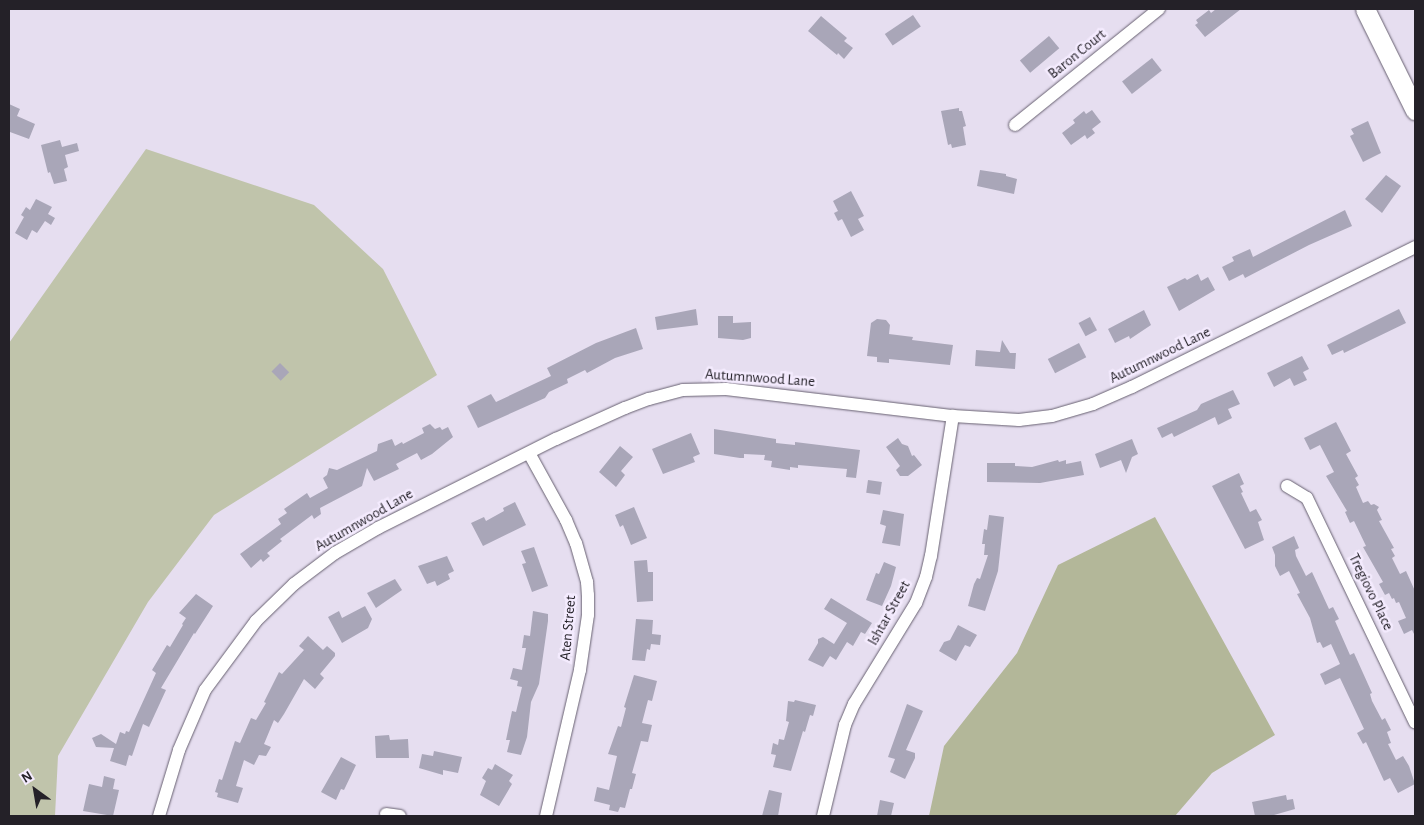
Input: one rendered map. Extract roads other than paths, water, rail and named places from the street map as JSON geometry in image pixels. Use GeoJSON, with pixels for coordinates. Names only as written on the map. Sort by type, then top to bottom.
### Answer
{"type":"FeatureCollection","features":[{"type":"Feature","properties":{"kind":"main road"},"geometry":{"type":"LineString","coordinates":[[1365,9],[1415,110]]}},
{"type":"Feature","properties":{"kind":"street","name":"Baron Court"},"geometry":{"type":"LineString","coordinates":[[1015,124],[1159,9]]}},
{"type":"Feature","properties":{"kind":"street","name":"Autumnwood Lane"},"geometry":{"type":"LineString","coordinates":[[159,816],[178,750],[205,690],[256,621],[277,600],[310,572],[348,545],[529,452],[625,408],[683,390],[708,388],[749,390],[953,416],[1018,420],[1052,416],[1093,404],[1415,247]]}},
{"type":"Feature","properties":{"kind":"street","name":"Ishtar Street"},"geometry":{"type":"LineString","coordinates":[[823,816],[845,726],[854,704],[916,603],[926,577],[953,416]]}},
{"type":"Feature","properties":{"kind":"street","name":"Aten Street"},"geometry":{"type":"LineString","coordinates":[[529,452],[566,520],[576,543],[587,582],[588,596],[587,622],[580,670],[546,816]]}},
{"type":"Feature","properties":{"kind":"street","name":"Tregiovo Place"},"geometry":{"type":"LineString","coordinates":[[1288,486],[1308,498],[1415,722]]}},
{"type":"Feature","properties":{"kind":"street"},"geometry":{"type":"LineString","coordinates":[[386,814],[400,816]]}}]}
